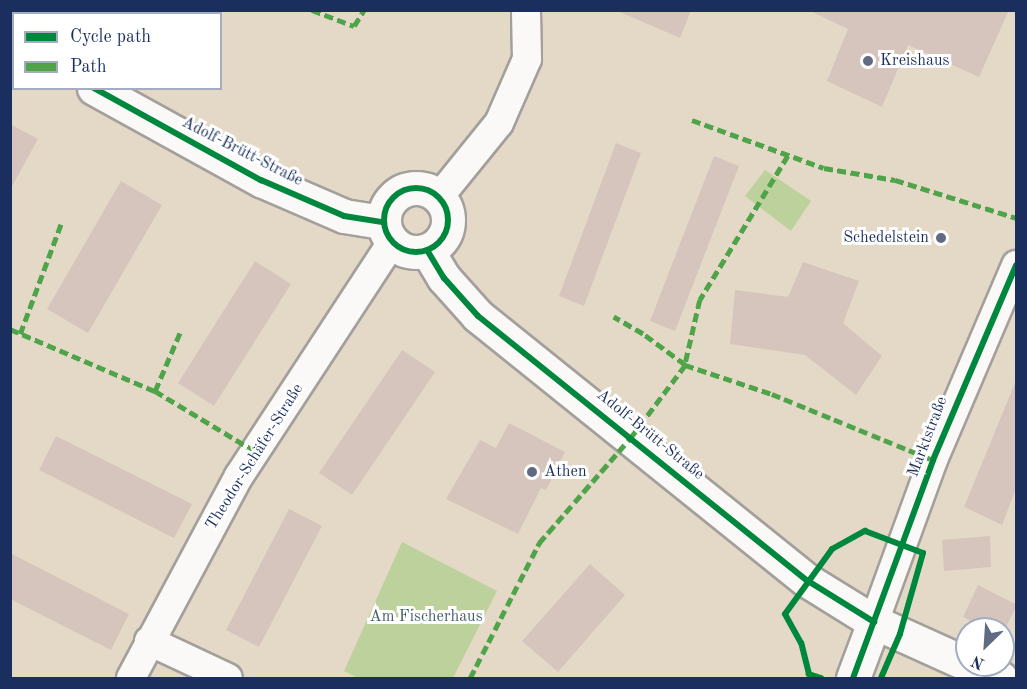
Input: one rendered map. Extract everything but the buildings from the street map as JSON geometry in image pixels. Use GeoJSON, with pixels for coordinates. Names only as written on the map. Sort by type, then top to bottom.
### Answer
{"type":"FeatureCollection","features":[{"type":"Feature","properties":{"kind":"main road","name":"Adolf-Brütt-Straße"},"geometry":{"type":"LineString","coordinates":[[98,90],[261,180],[344,216],[388,232],[410,251],[427,250],[444,278],[478,316],[808,581],[874,622],[955,658]]}},
{"type":"Feature","properties":{"kind":"main road"},"geometry":{"type":"LineString","coordinates":[[388,232],[386,208],[395,195],[411,188],[440,197],[448,212],[447,228],[436,245],[427,250]]}},
{"type":"Feature","properties":{"kind":"main road"},"geometry":{"type":"LineString","coordinates":[[853,678],[874,622]]}},
{"type":"Feature","properties":{"kind":"street"},"geometry":{"type":"LineString","coordinates":[[440,197],[499,123],[527,59],[526,10]]}},
{"type":"Feature","properties":{"kind":"street","name":"Theodor-Schäfer-Straße"},"geometry":{"type":"LineString","coordinates":[[131,678],[239,476],[388,232]]}},
{"type":"Feature","properties":{"kind":"street","name":"Marktstraße"},"geometry":{"type":"LineString","coordinates":[[874,622],[933,460],[1017,265]]}},
{"type":"Feature","properties":{"kind":"street"},"geometry":{"type":"LineString","coordinates":[[149,641],[228,678]]}},
{"type":"Feature","properties":{"kind":"green space"},"geometry":{"type":"Polygon","coordinates":[[[765,170],[811,201],[791,231],[745,196],[765,170]]]}},
{"type":"Feature","properties":{"kind":"green space","name":"Am Fischerhaus"},"geometry":{"type":"Polygon","coordinates":[[[402,542],[497,591],[453,678],[358,678],[344,671],[402,542]]]}},
{"type":"Feature","properties":{"kind":"marked path"},"geometry":{"type":"LineString","coordinates":[[312,10],[354,26],[364,10]]}},
{"type":"Feature","properties":{"kind":"marked path"},"geometry":{"type":"LineString","coordinates":[[692,120],[824,168],[895,180],[1016,218]]}},
{"type":"Feature","properties":{"kind":"marked path"},"geometry":{"type":"LineString","coordinates":[[788,156],[700,300],[685,365],[772,394],[933,460]]}},
{"type":"Feature","properties":{"kind":"marked path"},"geometry":{"type":"LineString","coordinates":[[20,334],[61,224]]}},
{"type":"Feature","properties":{"kind":"marked path"},"geometry":{"type":"LineString","coordinates":[[470,678],[539,543],[631,437],[685,365],[643,334],[613,317]]}},
{"type":"Feature","properties":{"kind":"marked path"},"geometry":{"type":"LineString","coordinates":[[10,329],[155,391],[256,452]]}},
{"type":"Feature","properties":{"kind":"marked path"},"geometry":{"type":"LineString","coordinates":[[155,391],[181,330]]}},
{"type":"Feature","properties":{"kind":"cycle path"},"geometry":{"type":"LineString","coordinates":[[98,90],[261,180],[344,216],[383,222]]}},
{"type":"Feature","properties":{"kind":"cycle path"},"geometry":{"type":"LineString","coordinates":[[416,188],[434,194],[442,202],[448,220],[442,238],[434,246],[416,252],[398,246],[390,238],[384,220],[390,202],[398,194],[416,188]]}},
{"type":"Feature","properties":{"kind":"cycle path"},"geometry":{"type":"LineString","coordinates":[[427,250],[444,278],[478,316],[808,581],[874,622]]}},
{"type":"Feature","properties":{"kind":"cycle path"},"geometry":{"type":"LineString","coordinates":[[853,678],[933,460],[1016,265]]}},
{"type":"Feature","properties":{"kind":"cycle path"},"geometry":{"type":"LineString","coordinates":[[821,678],[809,674],[801,643],[785,614],[832,549],[865,531],[923,553],[900,634],[881,678]]}},
{"type":"Feature","properties":{"kind":"place","name":"Kreishaus"},"geometry":{"type":"Point","coordinates":[868,61]}},
{"type":"Feature","properties":{"kind":"place","name":"Schedelstein"},"geometry":{"type":"Point","coordinates":[941,238]}},
{"type":"Feature","properties":{"kind":"place","name":"Athen"},"geometry":{"type":"Point","coordinates":[532,472]}}]}
